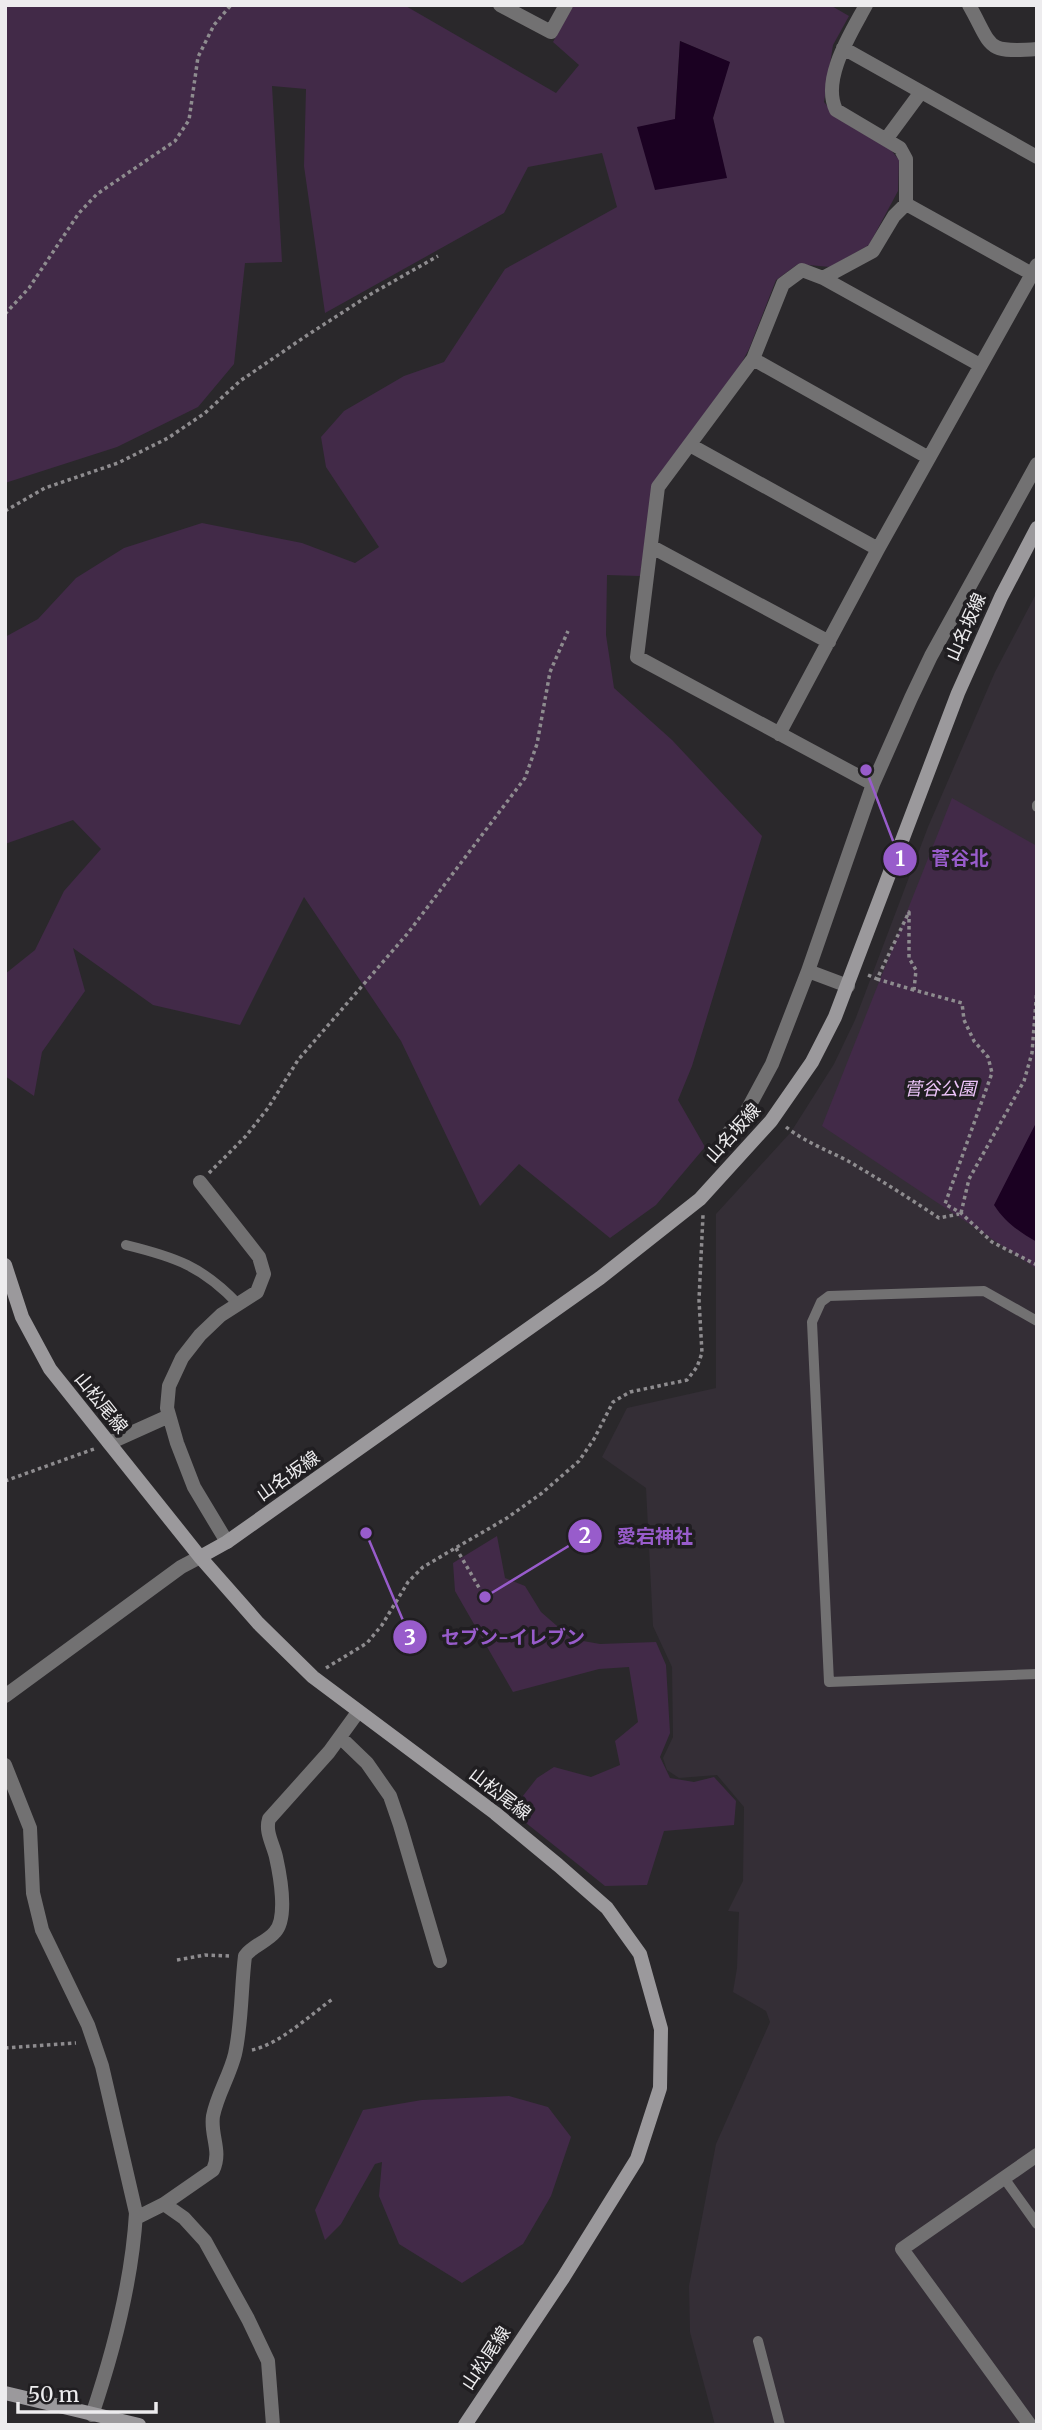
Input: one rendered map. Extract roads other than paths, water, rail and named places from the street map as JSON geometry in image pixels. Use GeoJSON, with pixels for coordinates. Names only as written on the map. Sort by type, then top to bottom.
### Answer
{"type":"FeatureCollection","features":[{"type":"Feature","properties":{"kind":"main road","name":"山名坂線"},"geometry":{"type":"LineString","coordinates":[[200,1557],[227,1542],[600,1278],[699,1199],[771,1121],[812,1062],[848,986],[958,693],[1001,597],[1037,528]]}},
{"type":"Feature","properties":{"kind":"main road","name":"山松尾線"},"geometry":{"type":"LineString","coordinates":[[5,1265],[22,1317],[50,1369],[200,1557],[275,1642],[313,1677],[358,1712],[495,1813],[607,1908],[639,1954],[661,2029],[660,2088],[637,2158],[563,2278],[465,2425]]}},
{"type":"Feature","properties":{"kind":"main road"},"geometry":{"type":"LineString","coordinates":[[5,2393],[139,2425]]}},
{"type":"Feature","properties":{"kind":"street"},"geometry":{"type":"LineString","coordinates":[[500,5],[551,32],[566,5]]}},
{"type":"Feature","properties":{"kind":"street"},"geometry":{"type":"LineString","coordinates":[[823,278],[873,251],[894,216],[906,204],[906,159],[900,148],[836,110],[831,100],[837,63],[866,5]]}},
{"type":"Feature","properties":{"kind":"street"},"geometry":{"type":"LineString","coordinates":[[969,5],[987,39],[997,48],[1014,52],[1037,49]]}},
{"type":"Feature","properties":{"kind":"street"},"geometry":{"type":"LineString","coordinates":[[843,47],[1037,157]]}},
{"type":"Feature","properties":{"kind":"street"},"geometry":{"type":"LineString","coordinates":[[887,138],[920,92]]}},
{"type":"Feature","properties":{"kind":"street"},"geometry":{"type":"LineString","coordinates":[[779,734],[878,549],[1034,270],[906,204]]}},
{"type":"Feature","properties":{"kind":"street"},"geometry":{"type":"LineString","coordinates":[[873,784],[637,657],[659,487],[753,359],[783,284],[802,270],[823,278],[980,365]]}},
{"type":"Feature","properties":{"kind":"street"},"geometry":{"type":"LineString","coordinates":[[753,359],[929,458]]}},
{"type":"Feature","properties":{"kind":"street"},"geometry":{"type":"LineString","coordinates":[[690,445],[878,549]]}},
{"type":"Feature","properties":{"kind":"street"},"geometry":{"type":"LineString","coordinates":[[723,1139],[745,1114],[772,1064],[808,971],[873,784],[931,656],[1037,464]]}},
{"type":"Feature","properties":{"kind":"street"},"geometry":{"type":"LineString","coordinates":[[652,547],[829,642]]}},
{"type":"Feature","properties":{"kind":"street"},"geometry":{"type":"LineString","coordinates":[[808,971],[848,986]]}},
{"type":"Feature","properties":{"kind":"street"},"geometry":{"type":"LineString","coordinates":[[200,1182],[259,1258],[264,1274],[257,1292],[221,1315],[200,1335],[182,1358],[169,1386],[167,1408],[194,1487],[227,1542]]}},
{"type":"Feature","properties":{"kind":"street"},"geometry":{"type":"LineString","coordinates":[[109,1443],[169,1416]]}},
{"type":"Feature","properties":{"kind":"street"},"geometry":{"type":"LineString","coordinates":[[5,1696],[181,1567],[200,1557]]}},
{"type":"Feature","properties":{"kind":"street"},"geometry":{"type":"LineString","coordinates":[[136,2218],[164,2204],[213,2170],[217,2161],[213,2114],[236,2051],[245,1955],[251,1947],[275,1934],[281,1922],[282,1903],[276,1857],[267,1827],[269,1819],[340,1737],[358,1712]]}},
{"type":"Feature","properties":{"kind":"street"},"geometry":{"type":"LineString","coordinates":[[340,1737],[367,1763],[390,1796],[440,1961]]}},
{"type":"Feature","properties":{"kind":"street"},"geometry":{"type":"LineString","coordinates":[[5,1765],[30,1828],[33,1893],[41,1930],[94,2042],[116,2125],[136,2218],[119,2327],[92,2415]]}},
{"type":"Feature","properties":{"kind":"street"},"geometry":{"type":"LineString","coordinates":[[1030,2425],[902,2249],[1037,2155]]}},
{"type":"Feature","properties":{"kind":"street"},"geometry":{"type":"LineString","coordinates":[[164,2204],[184,2218],[205,2241],[253,2330],[268,2361],[273,2425]]}},
{"type":"Feature","properties":{"kind":"lane"},"geometry":{"type":"LineString","coordinates":[[126,1245],[167,1255],[188,1264],[219,1284],[238,1304]]}},
{"type":"Feature","properties":{"kind":"lane"},"geometry":{"type":"LineString","coordinates":[[1037,1321],[984,1291],[829,1296],[821,1302],[811,1322],[829,1682],[1037,1674]]}},
{"type":"Feature","properties":{"kind":"lane"},"geometry":{"type":"LineString","coordinates":[[1004,2178],[1037,2224]]}},
{"type":"Feature","properties":{"kind":"lane"},"geometry":{"type":"LineString","coordinates":[[758,2341],[780,2425]]}},
{"type":"Feature","properties":{"kind":"place","name":"菅谷北"},"geometry":{"type":"Point","coordinates":[866,770]}},
{"type":"Feature","properties":{"kind":"place","name":"セブン-イレブン"},"geometry":{"type":"Point","coordinates":[366,1533]}},
{"type":"Feature","properties":{"kind":"place","name":"愛宕神社"},"geometry":{"type":"Point","coordinates":[485,1597]}},
{"type":"Feature","properties":{"kind":"park label","name":"菅谷公園"},"geometry":{"type":"Point","coordinates":[940,1089]}}]}
